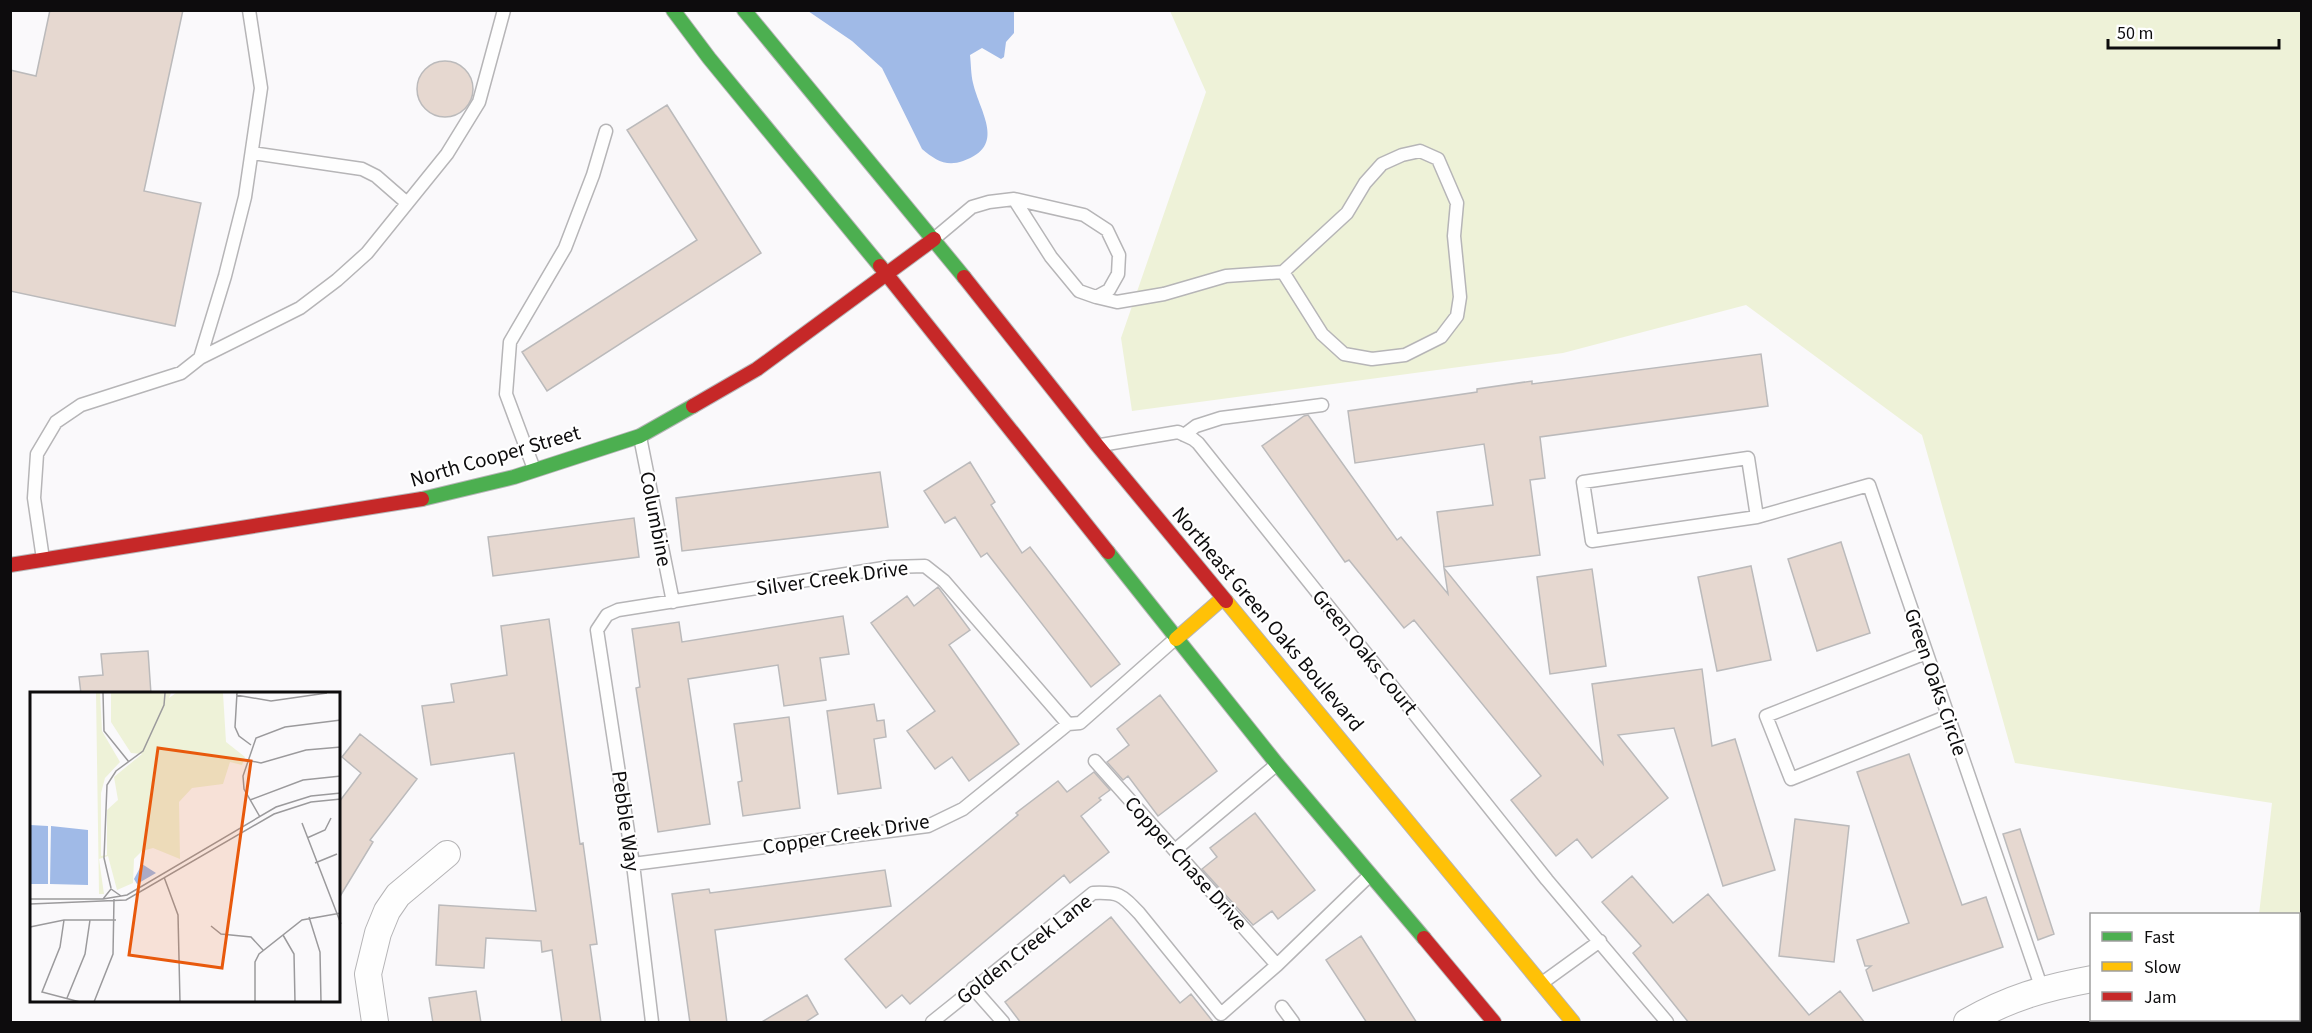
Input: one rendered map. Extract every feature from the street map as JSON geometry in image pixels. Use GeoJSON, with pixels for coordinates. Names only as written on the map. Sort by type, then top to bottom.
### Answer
{"type":"FeatureCollection","features":[{"type":"Feature","properties":{"kind":"main road"},"geometry":{"type":"LineString","coordinates":[[673,10],[709,58],[887,274],[1277,764],[1494,1023]]}},
{"type":"Feature","properties":{"kind":"main road","name":"Northeast Green Oaks Boulevard"},"geometry":{"type":"LineString","coordinates":[[744,10],[934,239],[1096,445],[1406,817],[1573,1023]]}},
{"type":"Feature","properties":{"kind":"main road","name":"North Cooper Street"},"geometry":{"type":"LineString","coordinates":[[10,566],[404,504],[534,470],[640,436],[757,369],[934,239]]}},
{"type":"Feature","properties":{"kind":"main road"},"geometry":{"type":"LineString","coordinates":[[1176,639],[1223,598]]}},
{"type":"Feature","properties":{"kind":"street"},"geometry":{"type":"LineString","coordinates":[[375,1023],[368,974],[378,933],[387,911],[398,895],[447,854]]}},
{"type":"Feature","properties":{"kind":"street"},"geometry":{"type":"LineString","coordinates":[[1966,1023],[1995,1006],[2042,988],[2090,978]]}},
{"type":"Feature","properties":{"kind":"lane"},"geometry":{"type":"LineString","coordinates":[[200,358],[225,276],[245,196],[252,153],[261,88],[249,10]]}},
{"type":"Feature","properties":{"kind":"lane"},"geometry":{"type":"LineString","coordinates":[[43,561],[34,498],[37,454],[56,422],[81,405],[181,373],[200,358],[300,308],[337,280],[367,253],[447,154],[479,102],[504,10]]}},
{"type":"Feature","properties":{"kind":"lane"},"geometry":{"type":"LineString","coordinates":[[534,470],[506,394],[510,342],[565,248],[593,175],[606,131]]}},
{"type":"Feature","properties":{"kind":"lane"},"geometry":{"type":"LineString","coordinates":[[1014,199],[1051,257],[1079,291],[1117,302],[1164,294],[1226,276],[1283,272],[1347,213],[1365,183],[1382,164],[1402,155],[1420,151],[1438,159],[1456,203],[1454,236],[1461,297],[1457,316],[1441,337],[1405,355],[1372,359],[1344,354],[1322,334],[1283,272]]}},
{"type":"Feature","properties":{"kind":"lane"},"geometry":{"type":"LineString","coordinates":[[252,153],[362,169],[376,176],[406,203]]}},
{"type":"Feature","properties":{"kind":"lane"},"geometry":{"type":"LineString","coordinates":[[934,239],[972,207],[989,202],[1014,199],[1084,215],[1107,230],[1119,255],[1118,274],[1109,291],[1096,297]]}},
{"type":"Feature","properties":{"kind":"lane"},"geometry":{"type":"LineString","coordinates":[[1096,445],[1178,432],[1184,435],[1196,426],[1221,418],[1322,405]]}},
{"type":"Feature","properties":{"kind":"lane","name":"Green Oaks Court"},"geometry":{"type":"LineString","coordinates":[[1184,435],[1198,443],[1547,880],[1666,1023]]}},
{"type":"Feature","properties":{"kind":"lane","name":"Columbine"},"geometry":{"type":"LineString","coordinates":[[640,436],[673,602]]}},
{"type":"Feature","properties":{"kind":"lane"},"geometry":{"type":"LineString","coordinates":[[1748,458],[1757,517],[1592,541],[1583,482],[1748,458]]}},
{"type":"Feature","properties":{"kind":"lane","name":"Green Oaks Circle"},"geometry":{"type":"LineString","coordinates":[[1757,517],[1869,485],[2042,988]]}},
{"type":"Feature","properties":{"kind":"lane","name":"Silver Creek Drive"},"geometry":{"type":"LineString","coordinates":[[603,621],[607,615],[618,610],[890,567],[924,566],[944,581],[1068,724]]}},
{"type":"Feature","properties":{"kind":"lane","name":"Pebble Way"},"geometry":{"type":"LineString","coordinates":[[603,621],[597,630],[633,864],[652,1023]]}},
{"type":"Feature","properties":{"kind":"lane","name":"Copper Creek Drive"},"geometry":{"type":"LineString","coordinates":[[633,864],[928,826],[963,809],[1068,724],[1080,723],[1176,639]]}},
{"type":"Feature","properties":{"kind":"lane"},"geometry":{"type":"LineString","coordinates":[[1926,653],[1766,716],[1791,779],[1948,716]]}},
{"type":"Feature","properties":{"kind":"lane","name":"Copper Chase Drive"},"geometry":{"type":"LineString","coordinates":[[1095,760],[1277,965]]}},
{"type":"Feature","properties":{"kind":"lane"},"geometry":{"type":"LineString","coordinates":[[1174,850],[1277,764]]}},
{"type":"Feature","properties":{"kind":"lane","name":"Golden Creek Lane"},"geometry":{"type":"LineString","coordinates":[[932,1023],[1093,892],[1114,892],[1126,899],[1221,1014],[1277,965],[1371,874]]}},
{"type":"Feature","properties":{"kind":"lane"},"geometry":{"type":"LineString","coordinates":[[1541,984],[1600,941]]}},
{"type":"Feature","properties":{"kind":"lane"},"geometry":{"type":"LineString","coordinates":[[974,988],[1003,1023]]}},
{"type":"Feature","properties":{"kind":"lane"},"geometry":{"type":"LineString","coordinates":[[1282,1007],[1293,1023]]}},
{"type":"Feature","properties":{"kind":"green space"},"geometry":{"type":"Polygon","coordinates":[[[1170,11],[2301,11],[2301,951],[2300,913],[2259,913],[2272,803],[2015,763],[1922,435],[1746,305],[1563,353],[1132,411],[1121,338],[1206,92],[1170,11]]]}},
{"type":"Feature","properties":{"kind":"water"},"geometry":{"type":"Polygon","coordinates":[[[808,11],[1014,11],[1014,33],[1006,42],[1004,57],[1001,59],[982,48],[970,55],[973,83],[987,128],[984,147],[976,155],[957,163],[946,163],[927,153],[922,149],[882,68],[852,41],[808,11]]]}},
{"type":"Feature","properties":{"kind":"building"},"geometry":{"type":"Polygon","coordinates":[[[50,10],[183,10],[144,191],[201,203],[175,326],[10,291],[10,70],[36,76],[50,10]]]}},
{"type":"Feature","properties":{"kind":"building"},"geometry":{"type":"Polygon","coordinates":[[[440,61],[450,61],[465,69],[471,78],[473,89],[471,100],[465,109],[450,117],[440,117],[429,112],[422,105],[417,94],[417,84],[422,73],[429,66],[440,61]]]}},
{"type":"Feature","properties":{"kind":"building"},"geometry":{"type":"Polygon","coordinates":[[[667,105],[761,253],[547,391],[522,352],[697,240],[627,130],[667,105]]]}},
{"type":"Feature","properties":{"kind":"building"},"geometry":{"type":"Polygon","coordinates":[[[1761,354],[1768,406],[1540,437],[1545,478],[1530,480],[1540,555],[1444,567],[1437,512],[1493,505],[1484,444],[1355,463],[1348,411],[1477,392],[1477,389],[1532,381],[1532,384],[1761,354]]]}},
{"type":"Feature","properties":{"kind":"building"},"geometry":{"type":"Polygon","coordinates":[[[1308,415],[1397,540],[1401,537],[1448,594],[1444,568],[1603,764],[1592,684],[1702,669],[1712,746],[1735,739],[1775,870],[1723,886],[1674,728],[1618,735],[1668,798],[1592,858],[1577,839],[1556,856],[1511,800],[1541,776],[1414,620],[1404,628],[1349,560],[1345,562],[1262,446],[1308,415]]]}},
{"type":"Feature","properties":{"kind":"building"},"geometry":{"type":"Polygon","coordinates":[[[970,462],[995,502],[991,505],[1022,553],[1030,547],[1120,664],[1091,687],[987,553],[981,557],[955,517],[945,523],[924,491],[970,462]]]}},
{"type":"Feature","properties":{"kind":"building"},"geometry":{"type":"Polygon","coordinates":[[[880,472],[888,527],[682,551],[676,498],[880,472]]]}},
{"type":"Feature","properties":{"kind":"building"},"geometry":{"type":"Polygon","coordinates":[[[634,518],[639,557],[493,576],[488,537],[634,518]]]}},
{"type":"Feature","properties":{"kind":"building"},"geometry":{"type":"Polygon","coordinates":[[[1841,542],[1870,633],[1817,651],[1788,559],[1841,542]]]}},
{"type":"Feature","properties":{"kind":"building"},"geometry":{"type":"Polygon","coordinates":[[[1751,566],[1771,660],[1717,671],[1698,577],[1751,566]]]}},
{"type":"Feature","properties":{"kind":"building"},"geometry":{"type":"Polygon","coordinates":[[[1592,569],[1606,666],[1550,674],[1537,577],[1592,569]]]}},
{"type":"Feature","properties":{"kind":"building"},"geometry":{"type":"Polygon","coordinates":[[[938,587],[970,630],[949,645],[1019,744],[969,781],[952,757],[935,769],[907,731],[935,711],[871,623],[907,596],[914,606],[938,587]]]}},
{"type":"Feature","properties":{"kind":"building"},"geometry":{"type":"Polygon","coordinates":[[[843,616],[849,654],[820,658],[826,700],[784,706],[778,665],[688,679],[710,824],[658,832],[636,688],[640,687],[632,629],[679,622],[682,642],[843,616]]]}},
{"type":"Feature","properties":{"kind":"building"},"geometry":{"type":"Polygon","coordinates":[[[549,619],[580,844],[583,843],[597,944],[590,945],[601,1023],[562,1023],[552,950],[542,952],[541,941],[486,938],[484,968],[436,965],[439,905],[536,911],[514,753],[431,765],[422,706],[454,702],[451,684],[507,675],[501,626],[549,619]]]}},
{"type":"Feature","properties":{"kind":"building"},"geometry":{"type":"Polygon","coordinates":[[[148,651],[151,692],[81,692],[79,677],[103,675],[101,654],[148,651]]]}},
{"type":"Feature","properties":{"kind":"building"},"geometry":{"type":"Polygon","coordinates":[[[1160,695],[1217,771],[1158,816],[1128,776],[1123,780],[1107,762],[1129,745],[1117,729],[1160,695]]]}},
{"type":"Feature","properties":{"kind":"building"},"geometry":{"type":"Polygon","coordinates":[[[874,704],[877,721],[884,720],[886,737],[874,739],[881,788],[838,794],[827,711],[874,704]]]}},
{"type":"Feature","properties":{"kind":"building"},"geometry":{"type":"Polygon","coordinates":[[[789,717],[800,808],[743,816],[738,782],[742,781],[734,724],[789,717]]]}},
{"type":"Feature","properties":{"kind":"building"},"geometry":{"type":"Polygon","coordinates":[[[360,734],[417,779],[370,840],[373,842],[340,896],[340,801],[361,773],[342,757],[360,734]]]}},
{"type":"Feature","properties":{"kind":"building"},"geometry":{"type":"Polygon","coordinates":[[[1909,754],[1962,905],[1986,897],[2003,947],[1873,991],[1866,970],[1871,966],[1865,966],[1857,940],[1909,923],[1857,772],[1909,754]]]}},
{"type":"Feature","properties":{"kind":"building"},"geometry":{"type":"Polygon","coordinates":[[[1094,772],[1110,790],[1081,816],[1109,852],[1070,883],[1064,875],[910,1004],[902,995],[886,1008],[845,959],[1018,815],[1016,813],[1058,781],[1067,792],[1094,772]]]}},
{"type":"Feature","properties":{"kind":"building"},"geometry":{"type":"Polygon","coordinates":[[[1255,813],[1315,890],[1278,919],[1272,911],[1253,925],[1202,869],[1217,857],[1210,848],[1255,813]]]}},
{"type":"Feature","properties":{"kind":"building"},"geometry":{"type":"Polygon","coordinates":[[[1795,819],[1849,826],[1834,962],[1779,956],[1795,819]]]}},
{"type":"Feature","properties":{"kind":"building"},"geometry":{"type":"Polygon","coordinates":[[[2020,829],[2054,934],[2038,940],[2003,834],[2020,829]]]}},
{"type":"Feature","properties":{"kind":"building"},"geometry":{"type":"Polygon","coordinates":[[[885,870],[891,906],[715,930],[727,1023],[690,1023],[672,894],[709,889],[710,893],[885,870]]]}},
{"type":"Feature","properties":{"kind":"building"},"geometry":{"type":"Polygon","coordinates":[[[1632,876],[1673,923],[1708,894],[1809,1015],[1840,991],[1865,1023],[1689,1023],[1633,953],[1641,946],[1602,902],[1632,876]]]}},
{"type":"Feature","properties":{"kind":"building"},"geometry":{"type":"Polygon","coordinates":[[[1111,917],[1180,1003],[1191,994],[1214,1023],[1021,1023],[1005,1002],[1111,917]]]}},
{"type":"Feature","properties":{"kind":"building"},"geometry":{"type":"Polygon","coordinates":[[[1361,936],[1417,1023],[1367,1023],[1326,960],[1361,936]]]}},
{"type":"Feature","properties":{"kind":"building"},"geometry":{"type":"Polygon","coordinates":[[[476,991],[481,1023],[433,1023],[429,998],[476,991]]]}},
{"type":"Feature","properties":{"kind":"building"},"geometry":{"type":"Polygon","coordinates":[[[807,995],[818,1014],[804,1023],[760,1023],[807,995]]]}},
{"type":"Feature","properties":{"kind":"traffic: fast"},"geometry":{"type":"LineString","coordinates":[[673,10],[709,58],[880,266]]}},
{"type":"Feature","properties":{"kind":"traffic: fast"},"geometry":{"type":"LineString","coordinates":[[744,10],[964,277]]}},
{"type":"Feature","properties":{"kind":"traffic: fast"},"geometry":{"type":"LineString","coordinates":[[422,499],[514,477],[640,436],[693,406]]}},
{"type":"Feature","properties":{"kind":"traffic: fast"},"geometry":{"type":"LineString","coordinates":[[1108,552],[1277,764],[1424,938]]}},
{"type":"Feature","properties":{"kind":"traffic: slow"},"geometry":{"type":"LineString","coordinates":[[1176,639],[1223,598]]}},
{"type":"Feature","properties":{"kind":"traffic: slow"},"geometry":{"type":"LineString","coordinates":[[1226,601],[1573,1022]]}},
{"type":"Feature","properties":{"kind":"traffic: jam"},"geometry":{"type":"LineString","coordinates":[[693,406],[757,369],[934,239]]}},
{"type":"Feature","properties":{"kind":"traffic: jam"},"geometry":{"type":"LineString","coordinates":[[880,266],[1108,552]]}},
{"type":"Feature","properties":{"kind":"traffic: jam"},"geometry":{"type":"LineString","coordinates":[[964,277],[1097,445],[1226,601]]}},
{"type":"Feature","properties":{"kind":"traffic: jam"},"geometry":{"type":"LineString","coordinates":[[10,565],[422,499]]}},
{"type":"Feature","properties":{"kind":"traffic: jam"},"geometry":{"type":"LineString","coordinates":[[1424,938],[1494,1022]]}}]}
